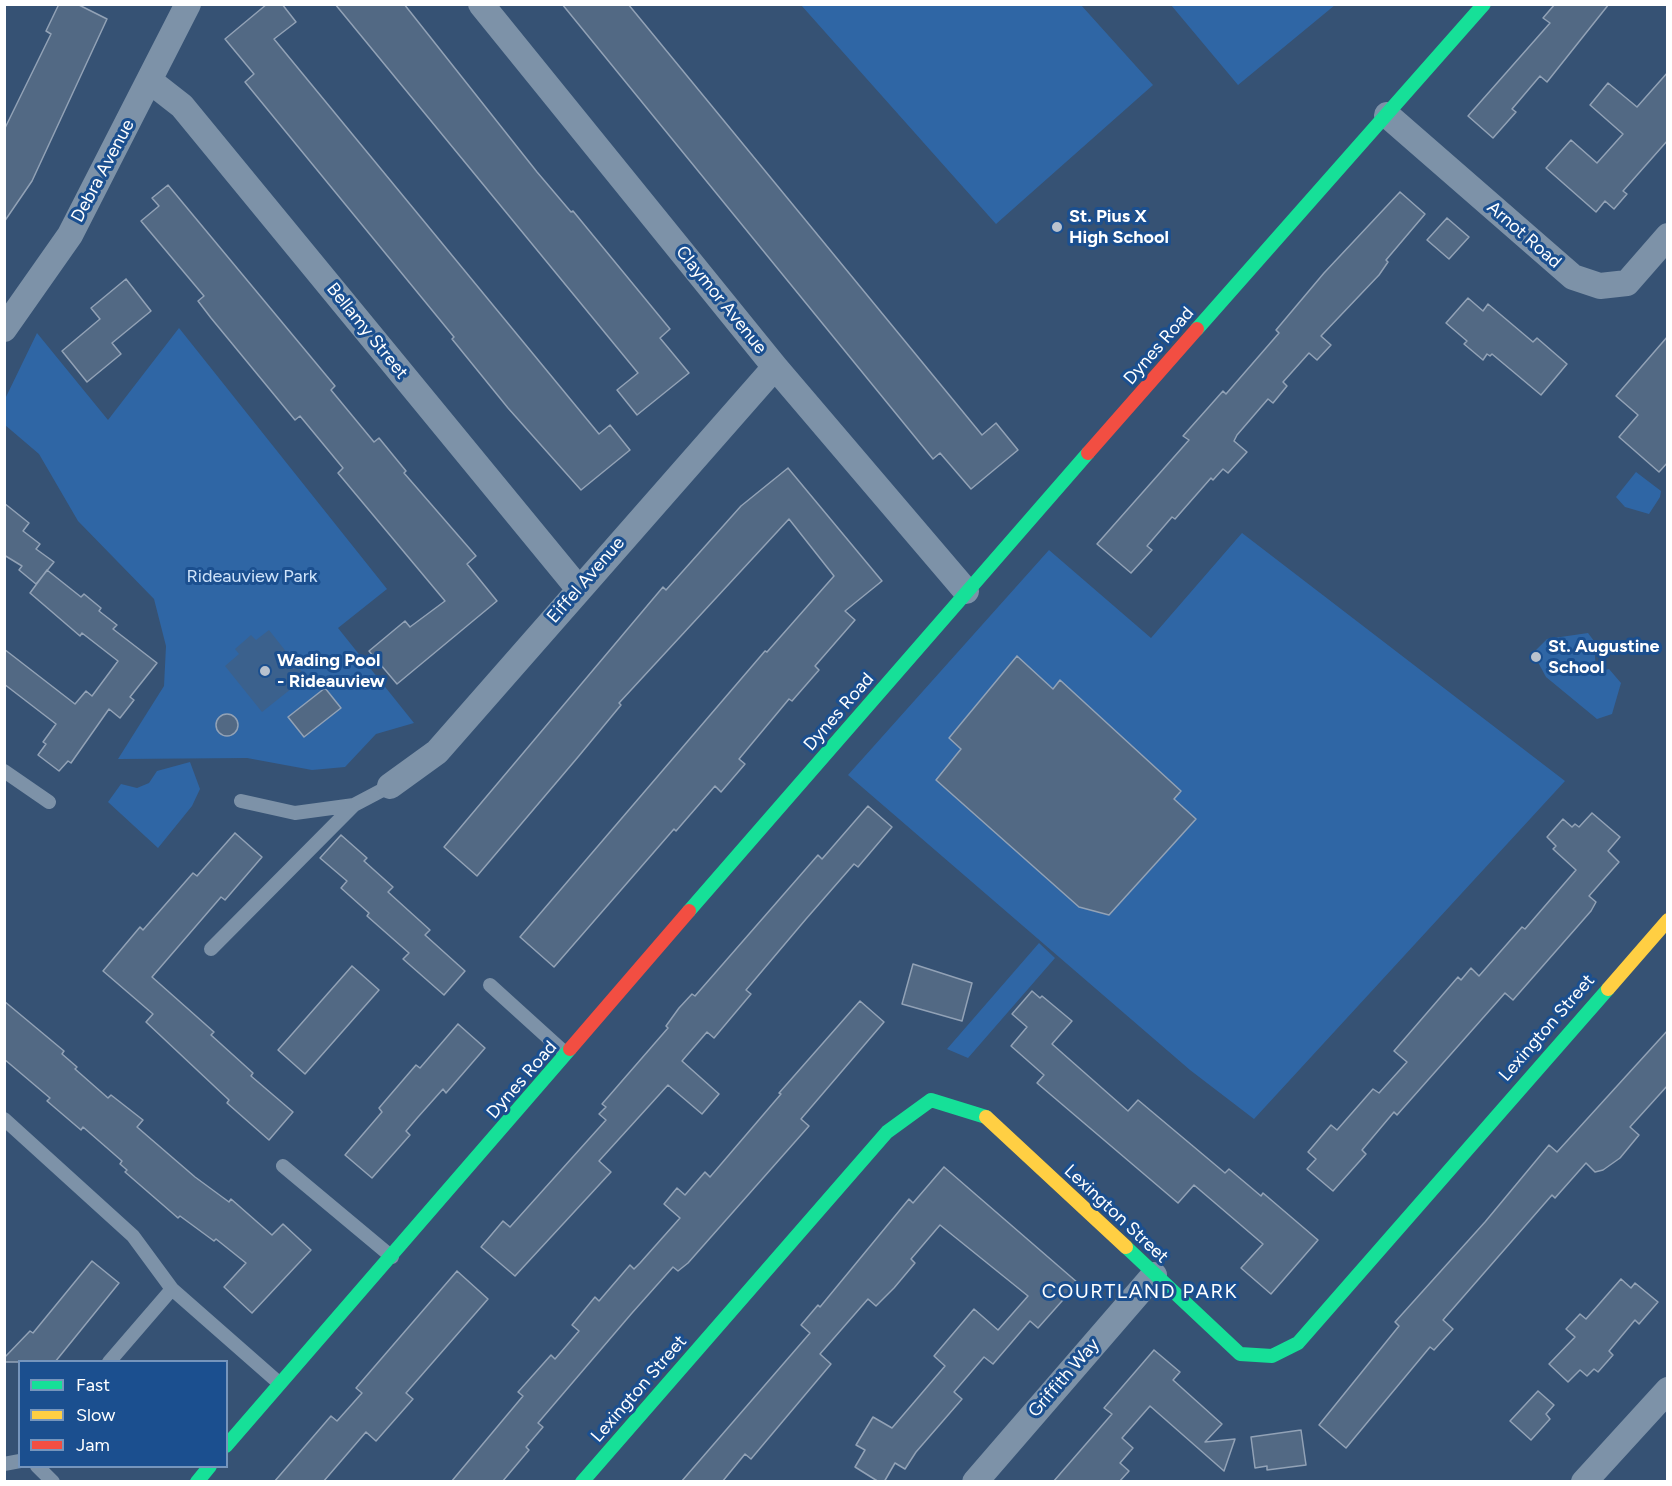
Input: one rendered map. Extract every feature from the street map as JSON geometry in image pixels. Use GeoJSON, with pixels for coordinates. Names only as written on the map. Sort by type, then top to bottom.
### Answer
{"type":"FeatureCollection","features":[{"type":"Feature","properties":{"kind":"street","name":"Debra Avenue"},"geometry":{"type":"LineString","coordinates":[[4,329],[70,235],[188,4]]}},
{"type":"Feature","properties":{"kind":"street","name":"Claymor Avenue"},"geometry":{"type":"LineString","coordinates":[[481,4],[775,367],[966,591]]}},
{"type":"Feature","properties":{"kind":"street","name":"Dynes Road"},"geometry":{"type":"LineString","coordinates":[[228,1444],[567,1055],[966,591],[1484,4]]}},
{"type":"Feature","properties":{"kind":"street","name":"Bellamy Street"},"geometry":{"type":"LineString","coordinates":[[150,81],[182,106],[578,588]]}},
{"type":"Feature","properties":{"kind":"street","name":"Arnot Road"},"geometry":{"type":"LineString","coordinates":[[1387,115],[1573,277],[1600,286],[1627,283],[1668,236]]}},
{"type":"Feature","properties":{"kind":"street","name":"Eiffel Avenue"},"geometry":{"type":"LineString","coordinates":[[390,786],[437,752],[578,588],[775,367]]}},
{"type":"Feature","properties":{"kind":"street","name":"Lexington Street"},"geometry":{"type":"LineString","coordinates":[[582,1482],[887,1132],[931,1101],[984,1115],[1240,1354],[1272,1356],[1298,1343],[1668,920]]}},
{"type":"Feature","properties":{"kind":"street","name":"Griffith Way"},"geometry":{"type":"LineString","coordinates":[[975,1482],[1154,1275]]}},
{"type":"Feature","properties":{"kind":"street"},"geometry":{"type":"LineString","coordinates":[[1584,1482],[1668,1390]]}},
{"type":"Feature","properties":{"kind":"street"},"geometry":{"type":"LineString","coordinates":[[197,1482],[209,1468]]}},
{"type":"Feature","properties":{"kind":"lane"},"geometry":{"type":"LineString","coordinates":[[4,771],[49,802]]}},
{"type":"Feature","properties":{"kind":"lane"},"geometry":{"type":"LineString","coordinates":[[211,949],[354,805],[390,786]]}},
{"type":"Feature","properties":{"kind":"lane"},"geometry":{"type":"LineString","coordinates":[[241,801],[295,813],[354,805]]}},
{"type":"Feature","properties":{"kind":"lane"},"geometry":{"type":"LineString","coordinates":[[490,985],[567,1055]]}},
{"type":"Feature","properties":{"kind":"lane"},"geometry":{"type":"LineString","coordinates":[[4,1119],[133,1236],[172,1289],[279,1383]]}},
{"type":"Feature","properties":{"kind":"lane"},"geometry":{"type":"LineString","coordinates":[[283,1166],[392,1257]]}},
{"type":"Feature","properties":{"kind":"lane"},"geometry":{"type":"LineString","coordinates":[[111,1360],[172,1289]]}},
{"type":"Feature","properties":{"kind":"lane"},"geometry":{"type":"LineString","coordinates":[[38,1468],[53,1482]]}},
{"type":"Feature","properties":{"kind":"green space"},"geometry":{"type":"Polygon","coordinates":[[[801,5],[1081,5],[1153,85],[996,224],[801,5]]]}},
{"type":"Feature","properties":{"kind":"green space"},"geometry":{"type":"Polygon","coordinates":[[[1171,5],[1335,5],[1238,85],[1171,5]]]}},
{"type":"Feature","properties":{"kind":"green space","name":"Rideauview Park"},"geometry":{"type":"Polygon","coordinates":[[[179,328],[387,589],[338,628],[414,723],[376,734],[345,767],[312,770],[247,758],[118,759],[164,686],[166,646],[154,599],[78,521],[39,454],[5,425],[5,399],[37,333],[108,420],[179,328]]]}},
{"type":"Feature","properties":{"kind":"green space"},"geometry":{"type":"Polygon","coordinates":[[[1636,472],[1661,491],[1660,497],[1649,514],[1625,507],[1616,497],[1636,472]]]}},
{"type":"Feature","properties":{"kind":"green space"},"geometry":{"type":"Polygon","coordinates":[[[1242,533],[1565,781],[1254,1119],[1190,1070],[848,775],[1049,550],[1151,638],[1242,533]]]}},
{"type":"Feature","properties":{"kind":"green space"},"geometry":{"type":"Polygon","coordinates":[[[1588,633],[1594,641],[1596,672],[1609,669],[1621,683],[1612,714],[1597,719],[1546,677],[1533,653],[1547,639],[1588,633]]]}},
{"type":"Feature","properties":{"kind":"green space"},"geometry":{"type":"Polygon","coordinates":[[[190,762],[200,789],[192,806],[158,848],[108,802],[121,784],[137,788],[149,783],[157,771],[190,762]]]}},
{"type":"Feature","properties":{"kind":"green space"},"geometry":{"type":"Polygon","coordinates":[[[1039,943],[1055,958],[968,1058],[947,1049],[1039,943]]]}},
{"type":"Feature","properties":{"kind":"shaded area","name":"Wading Pool - Rideauview"},"geometry":{"type":"Polygon","coordinates":[[[269,630],[306,677],[262,712],[225,666],[239,654],[235,649],[251,635],[256,640],[269,630]]]}},
{"type":"Feature","properties":{"kind":"building"},"geometry":{"type":"Polygon","coordinates":[[[59,4],[77,4],[107,19],[32,181],[4,222],[4,130],[51,34],[46,31],[59,4]]]}},
{"type":"Feature","properties":{"kind":"building"},"geometry":{"type":"Polygon","coordinates":[[[267,4],[282,4],[296,22],[274,39],[599,434],[610,425],[630,450],[581,490],[508,408],[452,339],[454,337],[245,82],[254,74],[225,39],[267,4]]]}},
{"type":"Feature","properties":{"kind":"building"},"geometry":{"type":"Polygon","coordinates":[[[335,4],[404,4],[537,172],[571,212],[573,211],[670,329],[660,338],[689,373],[637,415],[617,390],[638,373],[335,4]]]}},
{"type":"Feature","properties":{"kind":"building"},"geometry":{"type":"Polygon","coordinates":[[[562,4],[628,4],[982,435],[996,423],[1018,450],[971,489],[940,453],[933,459],[562,4]]]}},
{"type":"Feature","properties":{"kind":"building"},"geometry":{"type":"Polygon","coordinates":[[[1555,4],[1609,4],[1547,82],[1540,76],[1512,109],[1516,112],[1493,138],[1468,116],[1550,23],[1543,18],[1555,4]]]}},
{"type":"Feature","properties":{"kind":"building"},"geometry":{"type":"Polygon","coordinates":[[[1668,72],[1668,140],[1623,191],[1627,194],[1614,209],[1605,201],[1596,212],[1546,168],[1571,140],[1597,163],[1623,134],[1590,105],[1608,83],[1637,107],[1668,72]]]}},
{"type":"Feature","properties":{"kind":"building"},"geometry":{"type":"Polygon","coordinates":[[[168,185],[335,386],[331,390],[374,442],[379,438],[406,471],[404,473],[476,556],[467,564],[497,601],[397,684],[369,651],[405,621],[410,627],[445,601],[338,473],[343,468],[300,416],[295,420],[211,318],[198,301],[204,296],[141,221],[159,206],[152,198],[168,185]]]}},
{"type":"Feature","properties":{"kind":"building"},"geometry":{"type":"Polygon","coordinates":[[[1400,192],[1425,214],[1386,260],[1388,262],[1379,275],[1321,336],[1331,345],[1317,360],[1309,353],[1283,382],[1287,386],[1273,403],[1268,399],[1237,435],[1234,441],[1247,452],[1228,473],[1223,469],[1213,480],[1211,478],[1175,519],[1172,517],[1147,546],[1152,550],[1131,573],[1097,544],[1189,440],[1183,436],[1223,391],[1226,394],[1279,333],[1276,330],[1324,273],[1400,192]]]}},
{"type":"Feature","properties":{"kind":"building"},"geometry":{"type":"Polygon","coordinates":[[[1447,218],[1469,237],[1449,259],[1427,240],[1447,218]]]}},
{"type":"Feature","properties":{"kind":"building"},"geometry":{"type":"Polygon","coordinates":[[[126,279],[151,311],[112,343],[121,354],[87,382],[62,351],[100,319],[91,308],[126,279]]]}},
{"type":"Feature","properties":{"kind":"building"},"geometry":{"type":"Polygon","coordinates":[[[1468,298],[1483,311],[1488,304],[1533,342],[1537,338],[1567,364],[1541,395],[1492,354],[1490,356],[1487,354],[1483,360],[1464,344],[1467,341],[1446,323],[1468,298]]]}},
{"type":"Feature","properties":{"kind":"building"},"geometry":{"type":"Polygon","coordinates":[[[1668,336],[1668,462],[1659,472],[1619,437],[1638,415],[1616,396],[1668,336]]]}},
{"type":"Feature","properties":{"kind":"building"},"geometry":{"type":"Polygon","coordinates":[[[788,468],[882,581],[845,611],[855,620],[815,666],[819,670],[792,701],[789,699],[739,759],[745,764],[721,792],[715,786],[676,831],[674,829],[554,967],[520,937],[765,651],[767,652],[834,576],[789,519],[619,703],[621,705],[477,876],[444,847],[663,587],[666,590],[741,506],[788,468]]]}},
{"type":"Feature","properties":{"kind":"building"},"geometry":{"type":"Polygon","coordinates":[[[4,503],[29,523],[23,531],[40,544],[36,549],[54,562],[36,584],[19,570],[22,566],[4,555],[4,503]]]}},
{"type":"Feature","properties":{"kind":"building"},"geometry":{"type":"Polygon","coordinates":[[[47,570],[81,597],[84,594],[101,608],[99,611],[117,625],[113,629],[157,663],[130,697],[134,700],[120,718],[109,709],[71,763],[68,761],[59,771],[38,755],[46,744],[43,742],[56,724],[4,684],[4,649],[75,704],[86,691],[92,696],[118,661],[82,633],[80,636],[30,593],[47,570]]]}},
{"type":"Feature","properties":{"kind":"building"},"geometry":{"type":"Polygon","coordinates":[[[1017,656],[1053,689],[1060,680],[1181,791],[1174,799],[1196,819],[1109,915],[1079,907],[936,780],[961,749],[949,738],[1017,656]]]}},
{"type":"Feature","properties":{"kind":"building"},"geometry":{"type":"Polygon","coordinates":[[[325,688],[341,708],[304,737],[288,717],[325,688]]]}},
{"type":"Feature","properties":{"kind":"building"},"geometry":{"type":"Polygon","coordinates":[[[223,714],[231,714],[238,721],[238,729],[231,736],[223,736],[216,729],[216,721],[223,714]]]}},
{"type":"Feature","properties":{"kind":"building"},"geometry":{"type":"Polygon","coordinates":[[[868,806],[892,827],[858,867],[854,864],[746,990],[751,994],[714,1038],[707,1032],[682,1061],[719,1094],[702,1114],[668,1085],[599,1161],[611,1172],[515,1276],[481,1247],[503,1221],[510,1227],[606,1120],[599,1114],[606,1107],[602,1104],[668,1028],[666,1026],[679,1008],[692,994],[695,996],[818,855],[822,859],[868,806]]]}},
{"type":"Feature","properties":{"kind":"building"},"geometry":{"type":"Polygon","coordinates":[[[1592,813],[1620,837],[1608,851],[1619,862],[1589,896],[1596,902],[1591,911],[1513,1000],[1505,993],[1397,1115],[1394,1112],[1362,1150],[1366,1154],[1333,1191],[1307,1169],[1316,1159],[1308,1152],[1331,1125],[1337,1130],[1373,1089],[1379,1093],[1407,1062],[1394,1051],[1458,977],[1461,980],[1471,968],[1479,976],[1522,927],[1525,929],[1576,870],[1553,849],[1556,846],[1547,837],[1563,819],[1572,827],[1575,824],[1579,827],[1592,813]]]}},
{"type":"Feature","properties":{"kind":"building"},"geometry":{"type":"Polygon","coordinates":[[[235,833],[262,857],[225,900],[221,897],[152,977],[214,1032],[211,1035],[253,1073],[251,1076],[293,1112],[269,1140],[227,1103],[229,1100],[146,1022],[153,1014],[103,971],[140,927],[143,930],[193,873],[197,876],[235,833]]]}},
{"type":"Feature","properties":{"kind":"building"},"geometry":{"type":"Polygon","coordinates":[[[341,835],[367,858],[364,861],[393,887],[388,892],[430,930],[425,935],[465,971],[444,995],[403,959],[409,953],[367,916],[369,913],[341,888],[347,881],[320,858],[341,835]]]}},
{"type":"Feature","properties":{"kind":"building"},"geometry":{"type":"Polygon","coordinates":[[[913,964],[972,983],[962,1021],[902,1004],[913,964]]]}},
{"type":"Feature","properties":{"kind":"building"},"geometry":{"type":"Polygon","coordinates":[[[352,966],[379,990],[305,1074],[278,1050],[352,966]]]}},
{"type":"Feature","properties":{"kind":"building"},"geometry":{"type":"Polygon","coordinates":[[[1032,991],[1040,998],[1042,996],[1072,1021],[1052,1044],[1128,1111],[1138,1100],[1225,1173],[1229,1169],[1261,1196],[1263,1193],[1318,1240],[1271,1294],[1241,1268],[1263,1244],[1194,1185],[1178,1203],[1037,1083],[1044,1075],[1011,1046],[1027,1027],[1012,1014],[1032,991]]]}},
{"type":"Feature","properties":{"kind":"building"},"geometry":{"type":"Polygon","coordinates":[[[4,1001],[64,1051],[62,1054],[77,1067],[75,1069],[108,1098],[111,1095],[143,1120],[137,1127],[195,1177],[229,1202],[231,1199],[272,1235],[283,1224],[311,1250],[252,1313],[224,1287],[246,1263],[216,1239],[214,1241],[180,1216],[178,1218],[125,1172],[127,1170],[120,1164],[122,1161],[83,1127],[81,1130],[47,1101],[50,1098],[4,1059],[4,1001]]]}},
{"type":"Feature","properties":{"kind":"building"},"geometry":{"type":"Polygon","coordinates":[[[860,1001],[884,1022],[801,1119],[809,1126],[688,1263],[678,1271],[673,1267],[632,1313],[538,1423],[543,1427],[526,1447],[529,1450],[502,1482],[451,1482],[523,1396],[518,1392],[551,1355],[555,1359],[579,1331],[572,1325],[595,1297],[599,1301],[630,1265],[634,1269],[680,1218],[664,1204],[677,1188],[685,1195],[705,1172],[710,1177],[781,1094],[779,1093],[860,1001]]]}},
{"type":"Feature","properties":{"kind":"building"},"geometry":{"type":"Polygon","coordinates":[[[458,1024],[485,1048],[446,1093],[443,1089],[418,1117],[406,1131],[410,1135],[372,1178],[345,1155],[382,1112],[379,1108],[416,1065],[420,1068],[458,1024]]]}},
{"type":"Feature","properties":{"kind":"building"},"geometry":{"type":"Polygon","coordinates":[[[1668,1030],[1668,1085],[1630,1127],[1639,1135],[1620,1158],[1603,1170],[1595,1172],[1586,1163],[1555,1198],[1552,1195],[1443,1320],[1453,1329],[1434,1350],[1430,1347],[1346,1448],[1319,1425],[1399,1326],[1395,1322],[1485,1222],[1549,1145],[1557,1152],[1668,1030]]]}},
{"type":"Feature","properties":{"kind":"building"},"geometry":{"type":"Polygon","coordinates":[[[944,1167],[1078,1283],[1038,1328],[1030,1321],[993,1364],[984,1357],[954,1392],[962,1399],[916,1452],[905,1469],[895,1463],[884,1482],[879,1482],[855,1467],[865,1450],[856,1445],[873,1417],[892,1428],[945,1366],[934,1356],[974,1309],[998,1330],[1028,1296],[940,1225],[911,1259],[915,1263],[894,1288],[876,1306],[868,1299],[820,1354],[831,1364],[751,1459],[745,1454],[722,1482],[681,1482],[810,1333],[801,1325],[818,1305],[820,1307],[909,1199],[913,1203],[944,1167]]]}},
{"type":"Feature","properties":{"kind":"building"},"geometry":{"type":"Polygon","coordinates":[[[92,1261],[119,1283],[57,1360],[4,1362],[4,1358],[30,1331],[33,1333],[92,1261]]]}},
{"type":"Feature","properties":{"kind":"building"},"geometry":{"type":"Polygon","coordinates":[[[457,1271],[488,1299],[406,1393],[413,1399],[376,1441],[366,1432],[323,1482],[274,1482],[331,1416],[337,1421],[362,1393],[356,1388],[457,1271]]]}},
{"type":"Feature","properties":{"kind":"building"},"geometry":{"type":"Polygon","coordinates":[[[1621,1279],[1631,1288],[1635,1283],[1658,1302],[1639,1324],[1635,1320],[1609,1351],[1613,1355],[1598,1372],[1594,1369],[1587,1376],[1580,1370],[1568,1382],[1549,1364],[1575,1337],[1566,1329],[1580,1314],[1586,1319],[1621,1279]]]}},
{"type":"Feature","properties":{"kind":"building"},"geometry":{"type":"Polygon","coordinates":[[[1154,1350],[1180,1372],[1173,1380],[1222,1424],[1205,1442],[1235,1439],[1224,1471],[1150,1406],[1122,1438],[1133,1448],[1120,1463],[1129,1471],[1119,1482],[1053,1482],[1112,1414],[1104,1408],[1154,1350]]]}},
{"type":"Feature","properties":{"kind":"building"},"geometry":{"type":"Polygon","coordinates":[[[1538,1391],[1554,1405],[1546,1414],[1550,1419],[1531,1440],[1510,1421],[1538,1391]]]}},
{"type":"Feature","properties":{"kind":"building"},"geometry":{"type":"Polygon","coordinates":[[[1301,1430],[1306,1465],[1267,1470],[1267,1466],[1255,1468],[1251,1437],[1301,1430]]]}},
{"type":"Feature","properties":{"kind":"traffic: fast"},"geometry":{"type":"LineString","coordinates":[[1197,329],[1484,4]]}},
{"type":"Feature","properties":{"kind":"traffic: fast"},"geometry":{"type":"LineString","coordinates":[[689,911],[1088,453]]}},
{"type":"Feature","properties":{"kind":"traffic: fast"},"geometry":{"type":"LineString","coordinates":[[1126,1247],[1240,1354],[1272,1356],[1298,1343],[1608,989]]}},
{"type":"Feature","properties":{"kind":"traffic: fast"},"geometry":{"type":"LineString","coordinates":[[228,1444],[570,1049]]}},
{"type":"Feature","properties":{"kind":"traffic: fast"},"geometry":{"type":"LineString","coordinates":[[582,1482],[887,1132],[931,1100],[986,1117]]}},
{"type":"Feature","properties":{"kind":"traffic: fast"},"geometry":{"type":"LineString","coordinates":[[197,1482],[208,1468]]}},
{"type":"Feature","properties":{"kind":"traffic: slow"},"geometry":{"type":"LineString","coordinates":[[1608,989],[1668,920]]}},
{"type":"Feature","properties":{"kind":"traffic: slow"},"geometry":{"type":"LineString","coordinates":[[986,1117],[1126,1247]]}},
{"type":"Feature","properties":{"kind":"traffic: jam"},"geometry":{"type":"LineString","coordinates":[[1088,453],[1197,329]]}},
{"type":"Feature","properties":{"kind":"traffic: jam"},"geometry":{"type":"LineString","coordinates":[[570,1049],[689,911]]}},
{"type":"Feature","properties":{"kind":"place","name":"St. Pius X High School"},"geometry":{"type":"Point","coordinates":[1057,227]}},
{"type":"Feature","properties":{"kind":"place","name":"St. Augustine School"},"geometry":{"type":"Point","coordinates":[1536,657]}},
{"type":"Feature","properties":{"kind":"place","name":"Wading Pool - Rideauview"},"geometry":{"type":"Point","coordinates":[265,671]}},
{"type":"Feature","properties":{"kind":"district","name":"COURTLAND PARK"},"geometry":{"type":"Point","coordinates":[1140,1292]}}]}
